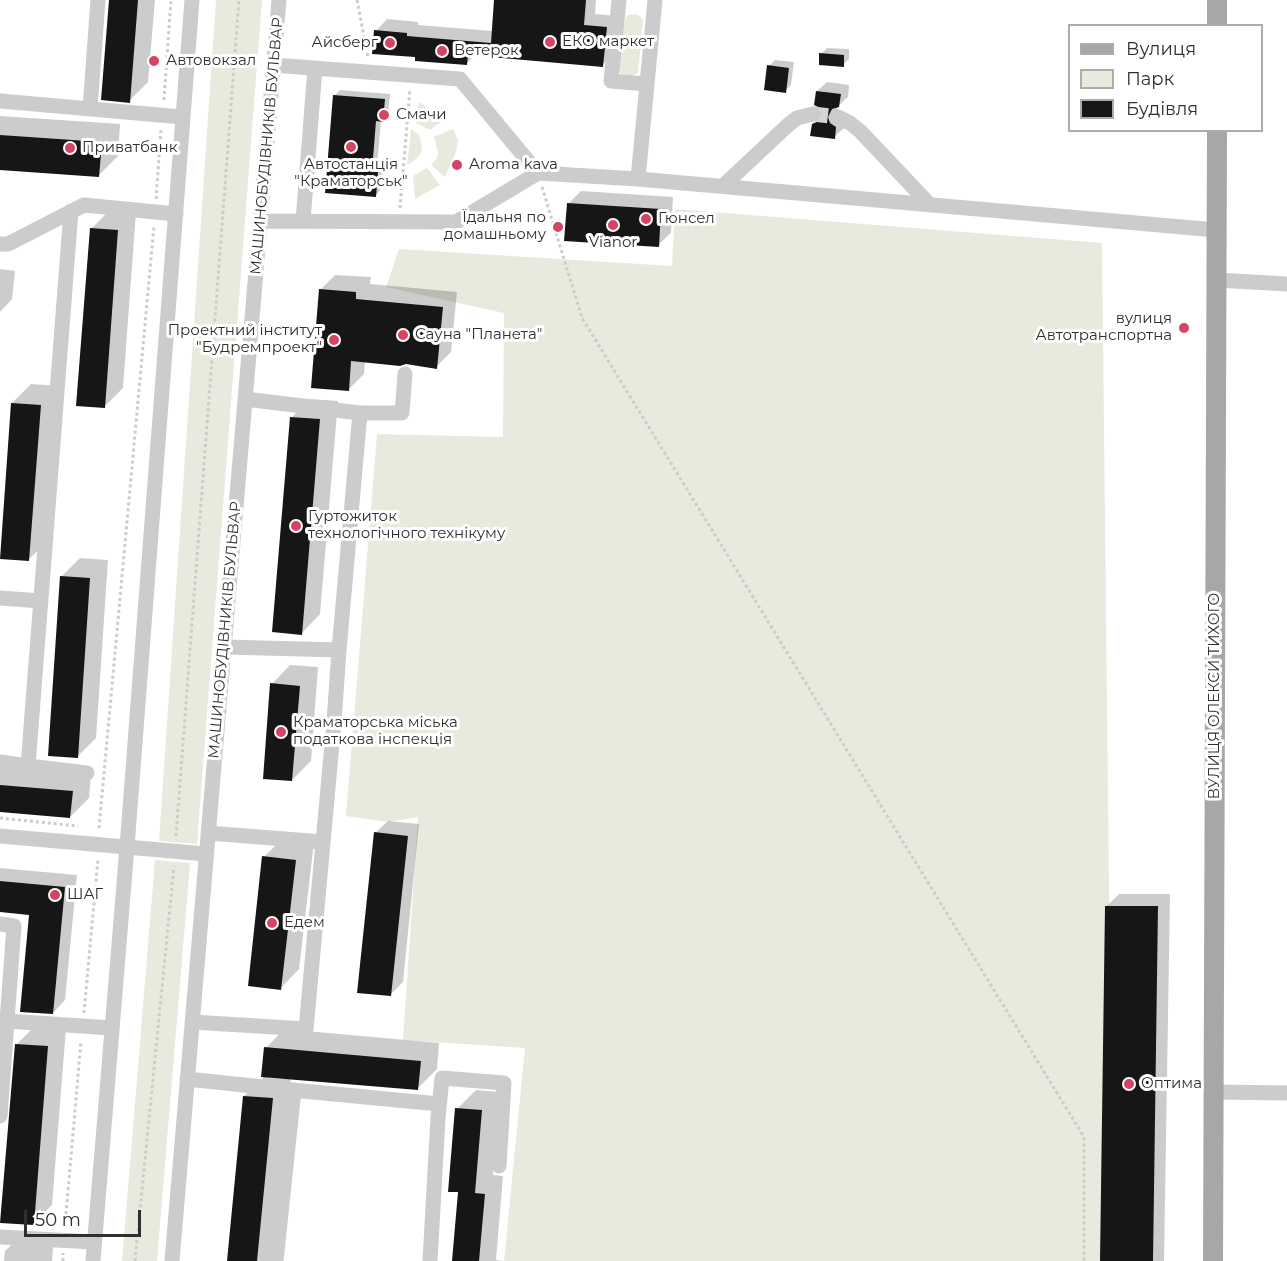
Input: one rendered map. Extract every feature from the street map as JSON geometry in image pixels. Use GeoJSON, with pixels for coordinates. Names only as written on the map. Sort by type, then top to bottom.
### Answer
{"type":"FeatureCollection","features":[{"type":"Feature","properties":{"kind":"main road"},"geometry":{"type":"LineString","coordinates":[[1216,0],[1216,24]]}},
{"type":"Feature","properties":{"kind":"main road","name":"ВУЛИЦЯ ОЛЕКСИ ТИХОГО"},"geometry":{"type":"LineString","coordinates":[[1213,1261],[1216,132]]}},
{"type":"Feature","properties":{"kind":"street"},"geometry":{"type":"LineString","coordinates":[[90,109],[98,0]]}},
{"type":"Feature","properties":{"kind":"street"},"geometry":{"type":"LineString","coordinates":[[93,1261],[192,0]]}},
{"type":"Feature","properties":{"kind":"street","name":"МАШИНОБУДІВНИКІВ БУЛЬВАР"},"geometry":{"type":"LineString","coordinates":[[172,1261],[279,0]]}},
{"type":"Feature","properties":{"kind":"street"},"geometry":{"type":"LineString","coordinates":[[619,0],[611,81],[647,84]]}},
{"type":"Feature","properties":{"kind":"street"},"geometry":{"type":"LineString","coordinates":[[638,179],[655,0]]}},
{"type":"Feature","properties":{"kind":"street"},"geometry":{"type":"LineString","coordinates":[[273,65],[460,79],[538,173]]}},
{"type":"Feature","properties":{"kind":"street"},"geometry":{"type":"LineString","coordinates":[[303,221],[315,68]]}},
{"type":"Feature","properties":{"kind":"street"},"geometry":{"type":"LineString","coordinates":[[0,101],[182,117]]}},
{"type":"Feature","properties":{"kind":"street"},"geometry":{"type":"LineString","coordinates":[[723,186],[788,125],[797,118],[813,114]]}},
{"type":"Feature","properties":{"kind":"street"},"geometry":{"type":"LineString","coordinates":[[838,117],[860,131],[930,205]]}},
{"type":"Feature","properties":{"kind":"street"},"geometry":{"type":"LineString","coordinates":[[261,221],[456,222],[538,173],[723,186],[1216,230]]}},
{"type":"Feature","properties":{"kind":"street"},"geometry":{"type":"LineString","coordinates":[[3,240],[84,205],[176,214]]}},
{"type":"Feature","properties":{"kind":"street"},"geometry":{"type":"LineString","coordinates":[[28,766],[71,212]]}},
{"type":"Feature","properties":{"kind":"street"},"geometry":{"type":"LineString","coordinates":[[1216,280],[1287,284]]}},
{"type":"Feature","properties":{"kind":"street"},"geometry":{"type":"LineString","coordinates":[[245,399],[360,412],[402,413],[405,374]]}},
{"type":"Feature","properties":{"kind":"street"},"geometry":{"type":"LineString","coordinates":[[192,1022],[306,1029],[360,412]]}},
{"type":"Feature","properties":{"kind":"street"},"geometry":{"type":"LineString","coordinates":[[0,598],[41,601]]}},
{"type":"Feature","properties":{"kind":"street"},"geometry":{"type":"LineString","coordinates":[[224,647],[339,650]]}},
{"type":"Feature","properties":{"kind":"street"},"geometry":{"type":"LineString","coordinates":[[0,762],[87,773]]}},
{"type":"Feature","properties":{"kind":"street"},"geometry":{"type":"LineString","coordinates":[[208,833],[323,842]]}},
{"type":"Feature","properties":{"kind":"street"},"geometry":{"type":"LineString","coordinates":[[0,836],[206,854]]}},
{"type":"Feature","properties":{"kind":"street"},"geometry":{"type":"LineString","coordinates":[[0,924],[14,926],[0,1116]]}},
{"type":"Feature","properties":{"kind":"street"},"geometry":{"type":"LineString","coordinates":[[7,1021],[112,1028]]}},
{"type":"Feature","properties":{"kind":"street"},"geometry":{"type":"LineString","coordinates":[[430,1261],[442,1078],[504,1083],[499,1166]]}},
{"type":"Feature","properties":{"kind":"street"},"geometry":{"type":"LineString","coordinates":[[187,1079],[439,1104]]}},
{"type":"Feature","properties":{"kind":"street"},"geometry":{"type":"LineString","coordinates":[[276,1261],[294,1090]]}},
{"type":"Feature","properties":{"kind":"street"},"geometry":{"type":"LineString","coordinates":[[1215,1092],[1287,1093]]}},
{"type":"Feature","properties":{"kind":"street"},"geometry":{"type":"LineString","coordinates":[[0,1237],[94,1242]]}},
{"type":"Feature","properties":{"kind":"path"},"geometry":{"type":"LineString","coordinates":[[89,827],[100,828],[155,212],[171,0]]}},
{"type":"Feature","properties":{"kind":"path"},"geometry":{"type":"LineString","coordinates":[[135,1261],[175,851],[239,0]]}},
{"type":"Feature","properties":{"kind":"path"},"geometry":{"type":"LineString","coordinates":[[357,0],[370,72]]}},
{"type":"Feature","properties":{"kind":"path"},"geometry":{"type":"LineString","coordinates":[[399,221],[411,75]]}},
{"type":"Feature","properties":{"kind":"path"},"geometry":{"type":"LineString","coordinates":[[538,173],[582,318],[1084,1137],[1084,1261]]}},
{"type":"Feature","properties":{"kind":"path"},"geometry":{"type":"LineString","coordinates":[[0,818],[78,826]]}},
{"type":"Feature","properties":{"kind":"path"},"geometry":{"type":"LineString","coordinates":[[63,1261],[98,857]]}},
{"type":"Feature","properties":{"kind":"green space"},"geometry":{"type":"Polygon","coordinates":[[[216,0],[262,0],[197,844],[159,841],[216,0]]]}},
{"type":"Feature","properties":{"kind":"green space"},"geometry":{"type":"Polygon","coordinates":[[[635,14],[643,20],[638,73],[627,78],[620,73],[619,68],[625,19],[628,15],[635,14]]]}},
{"type":"Feature","properties":{"kind":"green space"},"geometry":{"type":"Polygon","coordinates":[[[419,102],[445,119],[430,130],[416,123],[419,102]]]}},
{"type":"Feature","properties":{"kind":"green space"},"geometry":{"type":"Polygon","coordinates":[[[411,129],[419,135],[422,147],[421,153],[407,165],[411,129]]]}},
{"type":"Feature","properties":{"kind":"green space"},"geometry":{"type":"Polygon","coordinates":[[[453,129],[458,140],[456,152],[445,177],[431,165],[437,158],[438,152],[434,137],[453,129]]]}},
{"type":"Feature","properties":{"kind":"green space"},"geometry":{"type":"Polygon","coordinates":[[[427,168],[440,185],[415,199],[413,176],[427,168]]]}},
{"type":"Feature","properties":{"kind":"green space"},"geometry":{"type":"Polygon","coordinates":[[[675,209],[1102,243],[1113,1261],[504,1261],[525,1048],[403,1040],[418,817],[389,822],[346,816],[377,434],[503,437],[504,313],[386,287],[399,249],[672,266],[675,209]]]}},
{"type":"Feature","properties":{"kind":"green space"},"geometry":{"type":"Polygon","coordinates":[[[155,860],[190,863],[157,1261],[122,1261],[155,860]]]}},
{"type":"Feature","properties":{"kind":"building"},"geometry":{"type":"Polygon","coordinates":[[[109,0],[138,0],[130,103],[101,100],[109,0]]]}},
{"type":"Feature","properties":{"kind":"building","name":"ЕКО маркет"},"geometry":{"type":"Polygon","coordinates":[[[494,0],[586,0],[584,25],[607,27],[603,67],[468,55],[467,65],[415,61],[415,57],[372,54],[374,30],[407,33],[407,36],[491,43],[494,0]]]}},
{"type":"Feature","properties":{"kind":"building"},"geometry":{"type":"Polygon","coordinates":[[[819,53],[844,55],[844,67],[819,65],[819,53]]]}},
{"type":"Feature","properties":{"kind":"building"},"geometry":{"type":"Polygon","coordinates":[[[767,65],[789,68],[786,93],[764,90],[767,65]]]}},
{"type":"Feature","properties":{"kind":"building"},"geometry":{"type":"Polygon","coordinates":[[[816,91],[841,94],[839,107],[832,109],[828,117],[830,123],[836,127],[835,139],[810,136],[812,124],[819,121],[822,116],[820,108],[814,105],[816,91]]]}},
{"type":"Feature","properties":{"kind":"building","name":"Автостанція \"Краматорськ\""},"geometry":{"type":"Polygon","coordinates":[[[333,95],[385,99],[383,122],[376,121],[372,171],[378,172],[376,197],[325,193],[333,95]]]}},
{"type":"Feature","properties":{"kind":"building"},"geometry":{"type":"Polygon","coordinates":[[[0,135],[102,142],[99,177],[0,170],[0,135]]]}},
{"type":"Feature","properties":{"kind":"building","name":"Vianor"},"geometry":{"type":"Polygon","coordinates":[[[567,203],[661,209],[659,247],[564,241],[567,203]]]}},
{"type":"Feature","properties":{"kind":"building"},"geometry":{"type":"Polygon","coordinates":[[[90,228],[118,230],[105,408],[76,406],[90,228]]]}},
{"type":"Feature","properties":{"kind":"building"},"geometry":{"type":"Polygon","coordinates":[[[319,289],[356,292],[356,299],[443,307],[437,369],[406,364],[400,366],[351,361],[349,391],[311,388],[319,289]]]}},
{"type":"Feature","properties":{"kind":"building"},"geometry":{"type":"Polygon","coordinates":[[[11,403],[41,405],[29,561],[0,559],[11,403]]]}},
{"type":"Feature","properties":{"kind":"building","name":"Гуртожиток технологічного технікуму"},"geometry":{"type":"Polygon","coordinates":[[[290,417],[320,419],[302,635],[272,632],[290,417]]]}},
{"type":"Feature","properties":{"kind":"building"},"geometry":{"type":"Polygon","coordinates":[[[60,576],[90,578],[78,758],[48,756],[60,576]]]}},
{"type":"Feature","properties":{"kind":"building","name":"Краматорська міська податкова інспекція"},"geometry":{"type":"Polygon","coordinates":[[[270,683],[300,686],[292,781],[263,779],[270,683]]]}},
{"type":"Feature","properties":{"kind":"building"},"geometry":{"type":"Polygon","coordinates":[[[0,785],[73,791],[70,818],[0,812],[0,785]]]}},
{"type":"Feature","properties":{"kind":"building"},"geometry":{"type":"Polygon","coordinates":[[[374,832],[408,836],[391,996],[357,993],[374,832]]]}},
{"type":"Feature","properties":{"kind":"building","name":"Едем"},"geometry":{"type":"Polygon","coordinates":[[[262,856],[296,860],[281,990],[248,986],[262,856]]]}},
{"type":"Feature","properties":{"kind":"building"},"geometry":{"type":"Polygon","coordinates":[[[0,881],[65,887],[53,1014],[20,1012],[29,915],[0,912],[0,881]]]}},
{"type":"Feature","properties":{"kind":"building","name":"Оптима"},"geometry":{"type":"Polygon","coordinates":[[[1105,906],[1158,906],[1153,1261],[1100,1261],[1105,906]]]}},
{"type":"Feature","properties":{"kind":"building"},"geometry":{"type":"Polygon","coordinates":[[[15,1044],[48,1046],[34,1225],[0,1223],[15,1044]]]}},
{"type":"Feature","properties":{"kind":"building"},"geometry":{"type":"Polygon","coordinates":[[[264,1047],[421,1061],[418,1090],[261,1077],[264,1047]]]}},
{"type":"Feature","properties":{"kind":"building"},"geometry":{"type":"Polygon","coordinates":[[[243,1096],[273,1098],[257,1261],[227,1261],[243,1096]]]}},
{"type":"Feature","properties":{"kind":"building"},"geometry":{"type":"Polygon","coordinates":[[[455,1108],[482,1110],[475,1193],[485,1194],[479,1261],[452,1261],[458,1192],[448,1192],[455,1108]]]}},
{"type":"Feature","properties":{"kind":"tunnel"},"geometry":{"type":"LineString","coordinates":[[813,114],[838,117]]}},
{"type":"Feature","properties":{"kind":"place","name":"ЕКО маркет"},"geometry":{"type":"Point","coordinates":[550,42]}},
{"type":"Feature","properties":{"kind":"place","name":"Айсберг"},"geometry":{"type":"Point","coordinates":[390,43]}},
{"type":"Feature","properties":{"kind":"place","name":"Ветерок"},"geometry":{"type":"Point","coordinates":[442,51]}},
{"type":"Feature","properties":{"kind":"place","name":"Автовокзал"},"geometry":{"type":"Point","coordinates":[154,61]}},
{"type":"Feature","properties":{"kind":"place","name":"Смачи"},"geometry":{"type":"Point","coordinates":[384,115]}},
{"type":"Feature","properties":{"kind":"place","name":"Автостанція \"Краматорськ\""},"geometry":{"type":"Point","coordinates":[351,147]}},
{"type":"Feature","properties":{"kind":"place","name":"Приватбанк"},"geometry":{"type":"Point","coordinates":[70,148]}},
{"type":"Feature","properties":{"kind":"place","name":"Aroma kava"},"geometry":{"type":"Point","coordinates":[457,165]}},
{"type":"Feature","properties":{"kind":"place","name":"Гюнсел"},"geometry":{"type":"Point","coordinates":[646,219]}},
{"type":"Feature","properties":{"kind":"place","name":"Vianor"},"geometry":{"type":"Point","coordinates":[613,225]}},
{"type":"Feature","properties":{"kind":"place","name":"Їдальня по домашньому"},"geometry":{"type":"Point","coordinates":[558,227]}},
{"type":"Feature","properties":{"kind":"place","name":"вулиця Автотранспортна"},"geometry":{"type":"Point","coordinates":[1184,328]}},
{"type":"Feature","properties":{"kind":"place","name":"Сауна \"Планета\""},"geometry":{"type":"Point","coordinates":[403,335]}},
{"type":"Feature","properties":{"kind":"place","name":"Проектний інститут \"Будремпроект\""},"geometry":{"type":"Point","coordinates":[334,340]}},
{"type":"Feature","properties":{"kind":"place","name":"Гуртожиток технологічного технікуму"},"geometry":{"type":"Point","coordinates":[296,526]}},
{"type":"Feature","properties":{"kind":"place","name":"Краматорська міська податкова інспекція"},"geometry":{"type":"Point","coordinates":[281,732]}},
{"type":"Feature","properties":{"kind":"place","name":"ШАГ"},"geometry":{"type":"Point","coordinates":[55,895]}},
{"type":"Feature","properties":{"kind":"place","name":"Едем"},"geometry":{"type":"Point","coordinates":[272,923]}},
{"type":"Feature","properties":{"kind":"place","name":"Оптима"},"geometry":{"type":"Point","coordinates":[1129,1084]}}]}
